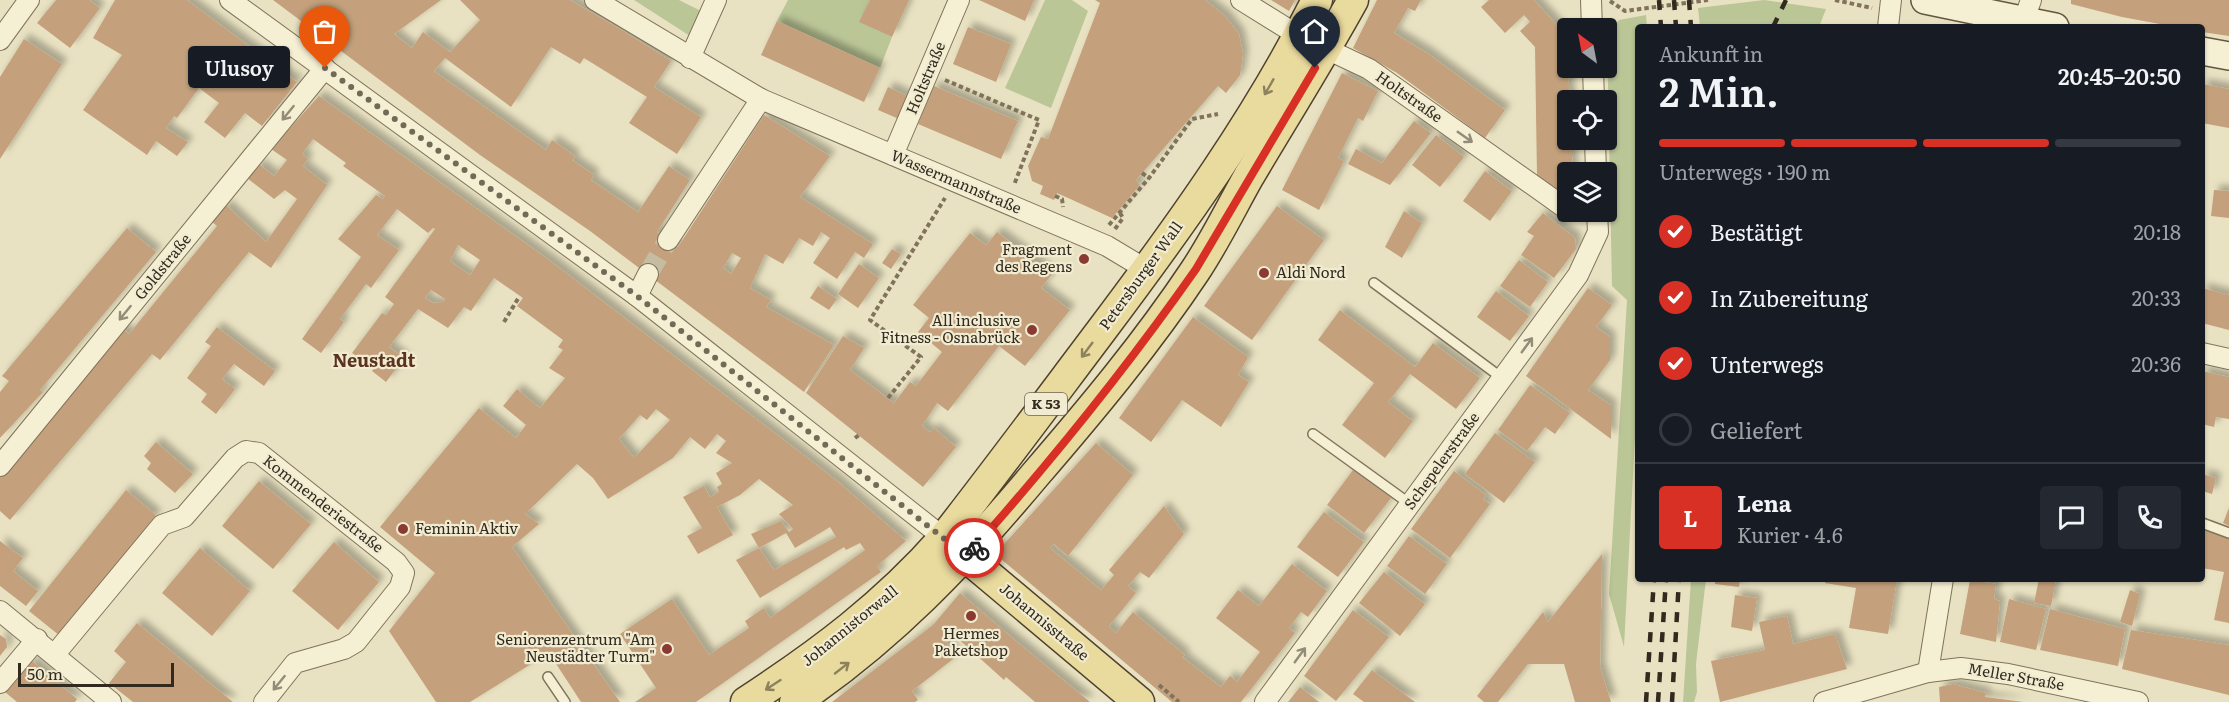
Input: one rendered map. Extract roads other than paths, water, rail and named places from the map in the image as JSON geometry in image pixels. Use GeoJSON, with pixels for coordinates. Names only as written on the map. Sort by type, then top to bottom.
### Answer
{"type":"FeatureCollection","features":[{"type":"Feature","properties":{"kind":"main road","name":"Petersburger Wall"},"geometry":{"type":"LineString","coordinates":[[955,547],[1236,144],[1299,36],[1317,0]]}},
{"type":"Feature","properties":{"kind":"main road","name":"K 53"},"geometry":{"type":"LineString","coordinates":[[955,547],[1086,415],[1184,288],[1328,49],[1353,0]]}},
{"type":"Feature","properties":{"kind":"main road"},"geometry":{"type":"LineString","coordinates":[[1925,0],[2027,11],[2050,24]]}},
{"type":"Feature","properties":{"kind":"main road"},"geometry":{"type":"LineString","coordinates":[[2205,52],[2229,56]]}},
{"type":"Feature","properties":{"kind":"main road","name":"Johannistorwall"},"geometry":{"type":"LineString","coordinates":[[746,702],[812,659],[866,617],[911,576],[955,547]]}},
{"type":"Feature","properties":{"kind":"main road","name":"Johannistorwall"},"geometry":{"type":"LineString","coordinates":[[795,702],[883,636],[955,547]]}},
{"type":"Feature","properties":{"kind":"main road","name":"Johannisstraße"},"geometry":{"type":"LineString","coordinates":[[955,547],[1139,702]]}},
{"type":"Feature","properties":{"kind":"street"},"geometry":{"type":"LineString","coordinates":[[0,40],[29,0]]}},
{"type":"Feature","properties":{"kind":"street","name":"Johannisstraße"},"geometry":{"type":"LineString","coordinates":[[230,0],[637,296],[955,547]]}},
{"type":"Feature","properties":{"kind":"street","name":"Wassermannstraße"},"geometry":{"type":"LineString","coordinates":[[595,0],[761,99],[955,182],[1010,194],[1118,251],[1147,270]]}},
{"type":"Feature","properties":{"kind":"street"},"geometry":{"type":"LineString","coordinates":[[690,58],[716,0]]}},
{"type":"Feature","properties":{"kind":"street","name":"Holtstraße"},"geometry":{"type":"LineString","coordinates":[[893,155],[959,0]]}},
{"type":"Feature","properties":{"kind":"street","name":"Holtstraße"},"geometry":{"type":"LineString","coordinates":[[1241,0],[1299,36],[1369,69],[1557,203]]}},
{"type":"Feature","properties":{"kind":"street"},"geometry":{"type":"LineString","coordinates":[[1591,0],[1592,18]]}},
{"type":"Feature","properties":{"kind":"street"},"geometry":{"type":"LineString","coordinates":[[1888,24],[1891,0]]}},
{"type":"Feature","properties":{"kind":"street","name":"Goldstraße"},"geometry":{"type":"LineString","coordinates":[[0,466],[325,68]]}},
{"type":"Feature","properties":{"kind":"street"},"geometry":{"type":"LineString","coordinates":[[668,240],[761,99]]}},
{"type":"Feature","properties":{"kind":"street","name":"Holtstraße"},"geometry":{"type":"LineString","coordinates":[[1584,222],[1598,232]]}},
{"type":"Feature","properties":{"kind":"street","name":"Schepelerstraße"},"geometry":{"type":"LineString","coordinates":[[1266,702],[1578,275],[1598,232],[1598,222]]}},
{"type":"Feature","properties":{"kind":"street"},"geometry":{"type":"LineString","coordinates":[[637,296],[648,274]]}},
{"type":"Feature","properties":{"kind":"street"},"geometry":{"type":"LineString","coordinates":[[2205,354],[2229,359]]}},
{"type":"Feature","properties":{"kind":"street","name":"Kommenderiestraße"},"geometry":{"type":"LineString","coordinates":[[55,654],[162,525],[184,517],[235,458],[246,451],[259,453],[396,562],[404,573],[400,587],[356,642],[344,649],[295,663],[264,702]]}},
{"type":"Feature","properties":{"kind":"street"},"geometry":{"type":"LineString","coordinates":[[1928,672],[1943,582]]}},
{"type":"Feature","properties":{"kind":"street"},"geometry":{"type":"LineString","coordinates":[[0,611],[37,639],[111,702]]}},
{"type":"Feature","properties":{"kind":"street"},"geometry":{"type":"LineString","coordinates":[[0,683],[37,639]]}},
{"type":"Feature","properties":{"kind":"street","name":"Meller Straße"},"geometry":{"type":"LineString","coordinates":[[1824,702],[1928,672],[1961,668],[2008,674],[2138,702]]}},
{"type":"Feature","properties":{"kind":"lane"},"geometry":{"type":"LineString","coordinates":[[1374,283],[1502,378]]}},
{"type":"Feature","properties":{"kind":"lane"},"geometry":{"type":"LineString","coordinates":[[1313,434],[1410,504]]}},
{"type":"Feature","properties":{"kind":"lane"},"geometry":{"type":"LineString","coordinates":[[2205,524],[2229,533]]}},
{"type":"Feature","properties":{"kind":"lane"},"geometry":{"type":"LineString","coordinates":[[548,678],[565,702]]}},
{"type":"Feature","properties":{"kind":"tunnel"},"geometry":{"type":"LineString","coordinates":[[648,274],[668,240]]}},
{"type":"Feature","properties":{"kind":"railway"},"geometry":{"type":"LineString","coordinates":[[1659,0],[1661,24]]}},
{"type":"Feature","properties":{"kind":"railway"},"geometry":{"type":"LineString","coordinates":[[1674,0],[1676,24]]}},
{"type":"Feature","properties":{"kind":"railway"},"geometry":{"type":"LineString","coordinates":[[1689,0],[1691,24]]}},
{"type":"Feature","properties":{"kind":"railway"},"geometry":{"type":"LineString","coordinates":[[1774,24],[1786,0]]}},
{"type":"Feature","properties":{"kind":"railway"},"geometry":{"type":"LineString","coordinates":[[1646,702],[1654,582]]}},
{"type":"Feature","properties":{"kind":"railway"},"geometry":{"type":"LineString","coordinates":[[1658,702],[1666,582]]}},
{"type":"Feature","properties":{"kind":"railway"},"geometry":{"type":"LineString","coordinates":[[1672,702],[1679,582]]}},
{"type":"Feature","properties":{"kind":"place","name":"Ulusoy"},"geometry":{"type":"Point","coordinates":[325,68]}},
{"type":"Feature","properties":{"kind":"place","name":"Fragment des Regens"},"geometry":{"type":"Point","coordinates":[1084,259]}},
{"type":"Feature","properties":{"kind":"place","name":"Aldi Nord"},"geometry":{"type":"Point","coordinates":[1264,273]}},
{"type":"Feature","properties":{"kind":"place","name":"All inclusive Fitness - Osnabrück"},"geometry":{"type":"Point","coordinates":[1032,330]}},
{"type":"Feature","properties":{"kind":"place","name":"Feminin Aktiv"},"geometry":{"type":"Point","coordinates":[403,529]}},
{"type":"Feature","properties":{"kind":"place","name":"Hermes Paketshop"},"geometry":{"type":"Point","coordinates":[971,616]}},
{"type":"Feature","properties":{"kind":"place","name":"Seniorenzentrum \"Am Neustädter Turm\""},"geometry":{"type":"Point","coordinates":[667,649]}},
{"type":"Feature","properties":{"kind":"district","name":"Neustadt"},"geometry":{"type":"Point","coordinates":[374,361]}}]}
